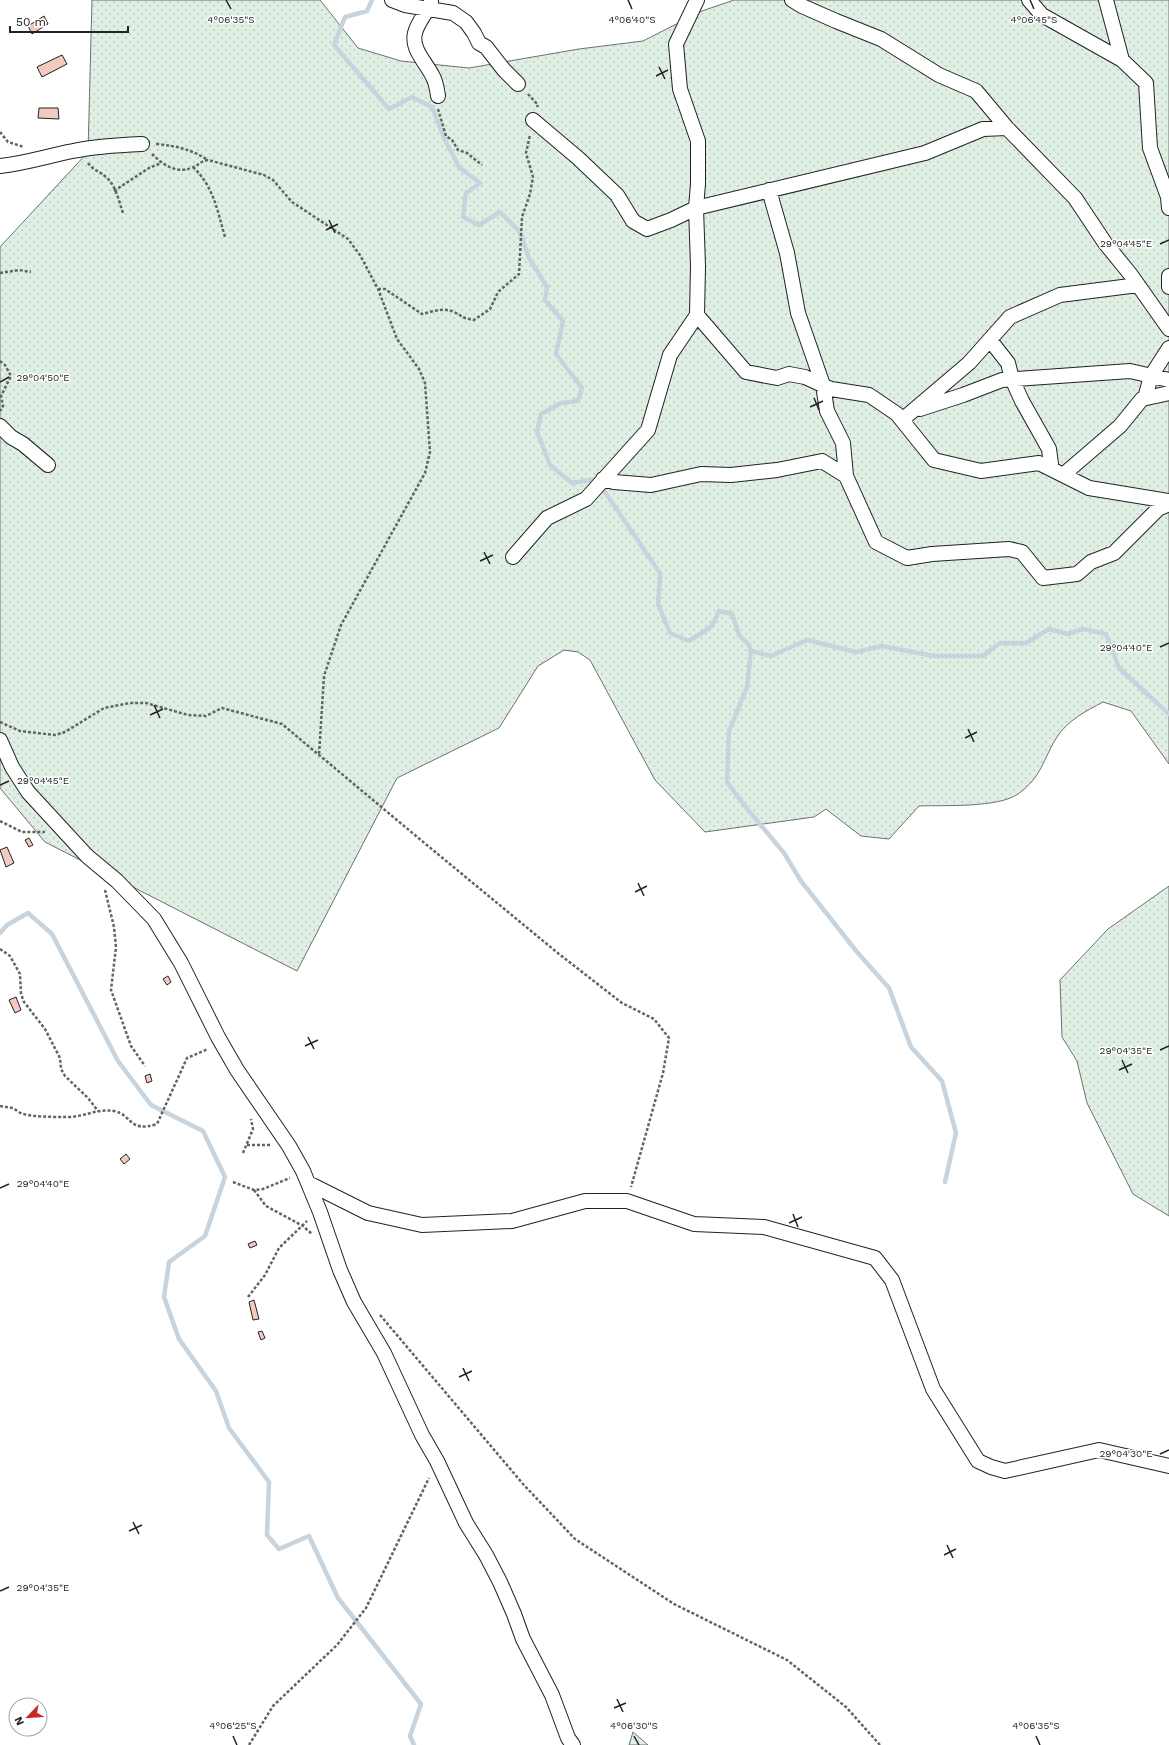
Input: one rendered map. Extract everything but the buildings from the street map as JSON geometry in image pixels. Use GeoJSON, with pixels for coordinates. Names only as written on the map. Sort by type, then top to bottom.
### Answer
{"type":"FeatureCollection","features":[{"type":"Feature","properties":{"kind":"street"},"geometry":{"type":"LineString","coordinates":[[392,0],[405,6],[430,4],[459,16],[474,33],[479,43],[486,47],[504,70],[518,84]]}},
{"type":"Feature","properties":{"kind":"street"},"geometry":{"type":"LineString","coordinates":[[513,557],[547,518],[586,499],[648,430],[670,355],[697,315],[698,266],[696,208],[698,184],[698,141],[680,89],[676,44],[697,0]]}},
{"type":"Feature","properties":{"kind":"street"},"geometry":{"type":"LineString","coordinates":[[792,0],[829,18],[881,39],[939,75],[976,91],[1007,128],[1075,198],[1105,243],[1138,285],[1169,329]]}},
{"type":"Feature","properties":{"kind":"street"},"geometry":{"type":"LineString","coordinates":[[1028,0],[1042,15],[1122,60],[1146,83],[1150,148],[1168,197],[1169,208]]}},
{"type":"Feature","properties":{"kind":"street"},"geometry":{"type":"LineString","coordinates":[[1106,0],[1122,60]]}},
{"type":"Feature","properties":{"kind":"street"},"geometry":{"type":"LineString","coordinates":[[430,4],[415,32],[414,42],[421,57],[432,74],[438,96]]}},
{"type":"Feature","properties":{"kind":"street"},"geometry":{"type":"LineString","coordinates":[[533,120],[578,158],[617,195],[633,221],[647,229],[696,208],[925,153],[983,129],[1007,128]]}},
{"type":"Feature","properties":{"kind":"street"},"geometry":{"type":"LineString","coordinates":[[0,166],[26,163],[72,151],[104,145],[142,144]]}},
{"type":"Feature","properties":{"kind":"street"},"geometry":{"type":"LineString","coordinates":[[769,190],[787,253],[798,313],[823,385],[827,411],[842,443],[846,476],[876,542],[907,558],[939,553],[1009,549],[1022,552],[1043,578],[1077,574],[1091,562],[1114,554],[1158,509],[1169,502]]}},
{"type":"Feature","properties":{"kind":"street"},"geometry":{"type":"LineString","coordinates":[[1169,276],[1169,287]]}},
{"type":"Feature","properties":{"kind":"street"},"geometry":{"type":"LineString","coordinates":[[902,420],[969,363],[1010,317],[1060,295],[1138,285]]}},
{"type":"Feature","properties":{"kind":"street"},"geometry":{"type":"LineString","coordinates":[[697,315],[746,372],[777,378],[789,374],[806,377],[831,389],[869,395],[897,414],[934,460],[981,471],[1039,463],[1089,488],[1169,502]]}},
{"type":"Feature","properties":{"kind":"street"},"geometry":{"type":"LineString","coordinates":[[990,340],[1008,363],[1012,379],[1022,401],[1049,449],[1051,464],[1049,468]]}},
{"type":"Feature","properties":{"kind":"street"},"geometry":{"type":"LineString","coordinates":[[1145,398],[1151,376],[1169,348]]}},
{"type":"Feature","properties":{"kind":"street"},"geometry":{"type":"LineString","coordinates":[[914,410],[963,395],[1002,380],[1130,370],[1169,380]]}},
{"type":"Feature","properties":{"kind":"street"},"geometry":{"type":"LineString","coordinates":[[1062,475],[1120,426],[1142,399],[1169,392]]}},
{"type":"Feature","properties":{"kind":"street"},"geometry":{"type":"LineString","coordinates":[[0,426],[48,465]]}},
{"type":"Feature","properties":{"kind":"street"},"geometry":{"type":"LineString","coordinates":[[603,479],[614,482],[651,485],[701,474],[731,475],[777,470],[822,462],[846,476]]}},
{"type":"Feature","properties":{"kind":"street"},"geometry":{"type":"LineString","coordinates":[[0,740],[12,767]]}},
{"type":"Feature","properties":{"kind":"street"},"geometry":{"type":"LineString","coordinates":[[0,750],[28,792],[87,856],[117,881],[154,919],[181,963],[218,1037],[237,1070],[289,1146],[318,1206],[340,1270],[354,1302],[384,1353],[422,1435],[437,1461],[466,1523],[486,1555],[500,1582],[523,1639],[552,1695],[568,1738],[573,1745]]}},
{"type":"Feature","properties":{"kind":"street"},"geometry":{"type":"LineString","coordinates":[[305,1177],[368,1213],[422,1225],[512,1221],[585,1201],[627,1201],[694,1224],[764,1227],[875,1258],[892,1280],[933,1389],[978,1461],[1005,1471],[1099,1450],[1169,1466]]}},
{"type":"Feature","properties":{"kind":"path"},"geometry":{"type":"LineString","coordinates":[[378,289],[385,289],[422,314],[442,309],[454,312],[464,319],[474,320],[490,309],[498,292],[519,274],[522,217],[530,194],[533,177],[526,153],[533,120],[538,105],[518,84]]}},
{"type":"Feature","properties":{"kind":"path"},"geometry":{"type":"LineString","coordinates":[[438,96],[437,105],[446,136],[452,140],[458,150],[467,153],[482,165]]}},
{"type":"Feature","properties":{"kind":"path"},"geometry":{"type":"LineString","coordinates":[[142,144],[161,163],[172,168],[184,170],[193,167],[199,162],[208,160]]}},
{"type":"Feature","properties":{"kind":"path"},"geometry":{"type":"LineString","coordinates":[[142,144],[174,145],[194,151],[208,160],[264,175],[273,180],[292,202],[348,239],[360,255],[378,289],[397,339],[419,369],[425,383],[430,452],[422,479],[341,625],[324,676],[319,755]]}},
{"type":"Feature","properties":{"kind":"path"},"geometry":{"type":"LineString","coordinates":[[72,151],[82,156],[95,172],[101,173],[109,180],[123,213]]}},
{"type":"Feature","properties":{"kind":"path"},"geometry":{"type":"LineString","coordinates":[[114,191],[149,168],[161,163]]}},
{"type":"Feature","properties":{"kind":"path"},"geometry":{"type":"LineString","coordinates":[[193,167],[207,182],[215,202],[225,237]]}},
{"type":"Feature","properties":{"kind":"path"},"geometry":{"type":"LineString","coordinates":[[0,273],[19,270],[31,272]]}},
{"type":"Feature","properties":{"kind":"path"},"geometry":{"type":"LineString","coordinates":[[0,361],[5,365],[11,376],[1,396],[3,406],[0,412]]}},
{"type":"Feature","properties":{"kind":"path"},"geometry":{"type":"LineString","coordinates":[[0,722],[20,731],[55,735],[65,732],[104,708],[130,703],[146,703],[188,716],[213,713],[222,708],[282,724],[559,954],[622,1003],[654,1019],[669,1038],[663,1073],[627,1201]]}},
{"type":"Feature","properties":{"kind":"path"},"geometry":{"type":"LineString","coordinates":[[0,821],[22,832],[52,830],[58,824]]}},
{"type":"Feature","properties":{"kind":"path"},"geometry":{"type":"LineString","coordinates":[[105,889],[114,927],[116,947],[111,990],[131,1046],[145,1066]]}},
{"type":"Feature","properties":{"kind":"path"},"geometry":{"type":"LineString","coordinates":[[0,949],[10,956],[20,974],[20,994],[24,1002],[45,1029],[60,1058],[61,1069],[64,1076],[88,1098],[98,1111]]}},
{"type":"Feature","properties":{"kind":"path"},"geometry":{"type":"LineString","coordinates":[[0,1106],[13,1108],[21,1113],[47,1117],[76,1117],[98,1111],[114,1111],[134,1126],[149,1126],[157,1124],[187,1058],[207,1050],[211,1040],[218,1037]]}},
{"type":"Feature","properties":{"kind":"path"},"geometry":{"type":"LineString","coordinates":[[243,1153],[253,1129],[250,1114]]}},
{"type":"Feature","properties":{"kind":"path"},"geometry":{"type":"LineString","coordinates":[[247,1145],[289,1146]]}},
{"type":"Feature","properties":{"kind":"path"},"geometry":{"type":"LineString","coordinates":[[233,1182],[254,1190],[263,1189],[283,1181],[305,1177]]}},
{"type":"Feature","properties":{"kind":"path"},"geometry":{"type":"LineString","coordinates":[[254,1190],[266,1206],[303,1226],[314,1236]]}},
{"type":"Feature","properties":{"kind":"path"},"geometry":{"type":"LineString","coordinates":[[248,1297],[265,1275],[279,1248],[303,1226],[318,1206]]}},
{"type":"Feature","properties":{"kind":"path"},"geometry":{"type":"LineString","coordinates":[[380,1314],[523,1484],[575,1539],[674,1604],[787,1660],[846,1707],[880,1745]]}},
{"type":"Feature","properties":{"kind":"path"},"geometry":{"type":"LineString","coordinates":[[249,1745],[273,1706],[337,1645],[366,1608],[437,1461]]}},
{"type":"Feature","properties":{"kind":"green space"},"geometry":{"type":"Polygon","coordinates":[[[92,0],[320,0],[358,48],[401,61],[469,68],[579,49],[643,41],[702,11],[734,0],[1169,0],[1169,764],[1131,711],[1103,702],[1078,716],[1061,731],[1037,774],[1026,788],[1018,794],[998,802],[984,804],[919,806],[889,839],[861,836],[826,809],[814,817],[705,832],[655,780],[590,660],[578,652],[564,650],[538,666],[499,728],[397,778],[297,971],[45,842],[0,788],[0,247],[88,152],[92,0]]]}},
{"type":"Feature","properties":{"kind":"green space"},"geometry":{"type":"Polygon","coordinates":[[[1169,886],[1169,1216],[1133,1194],[1087,1103],[1077,1061],[1062,1037],[1060,980],[1108,929],[1169,886]]]}},
{"type":"Feature","properties":{"kind":"green space"},"geometry":{"type":"Polygon","coordinates":[[[633,1732],[648,1745],[629,1745],[633,1732]]]}},
{"type":"Feature","properties":{"kind":"waterway"},"geometry":{"type":"LineString","coordinates":[[372,0],[367,11],[345,17],[334,45],[389,109],[412,97],[432,107],[445,140],[459,167],[480,183],[466,193],[463,217],[479,225],[500,212],[520,232],[529,258],[547,287],[545,300],[563,321],[556,354],[582,388],[578,401],[561,403],[541,414],[537,432],[550,465],[572,483],[596,479],[660,573],[658,604],[670,633],[689,641],[712,626],[719,611],[732,614],[739,635],[749,645],[751,651],[747,687],[729,731],[727,782],[784,853],[801,881],[857,952],[889,988],[911,1047],[942,1081],[956,1133],[945,1182]]}},
{"type":"Feature","properties":{"kind":"waterway"},"geometry":{"type":"LineString","coordinates":[[751,651],[771,656],[807,640],[856,652],[882,646],[934,656],[983,656],[1000,643],[1026,643],[1049,629],[1068,634],[1083,629],[1106,634],[1119,668],[1169,714]]}},
{"type":"Feature","properties":{"kind":"waterway"},"geometry":{"type":"LineString","coordinates":[[0,933],[7,925],[28,913],[52,934],[118,1061],[151,1105],[203,1131],[225,1177],[205,1236],[169,1262],[164,1297],[179,1339],[216,1391],[229,1428],[269,1482],[267,1535],[279,1549],[309,1536],[338,1598],[421,1704],[410,1736],[414,1745]]}}]}
